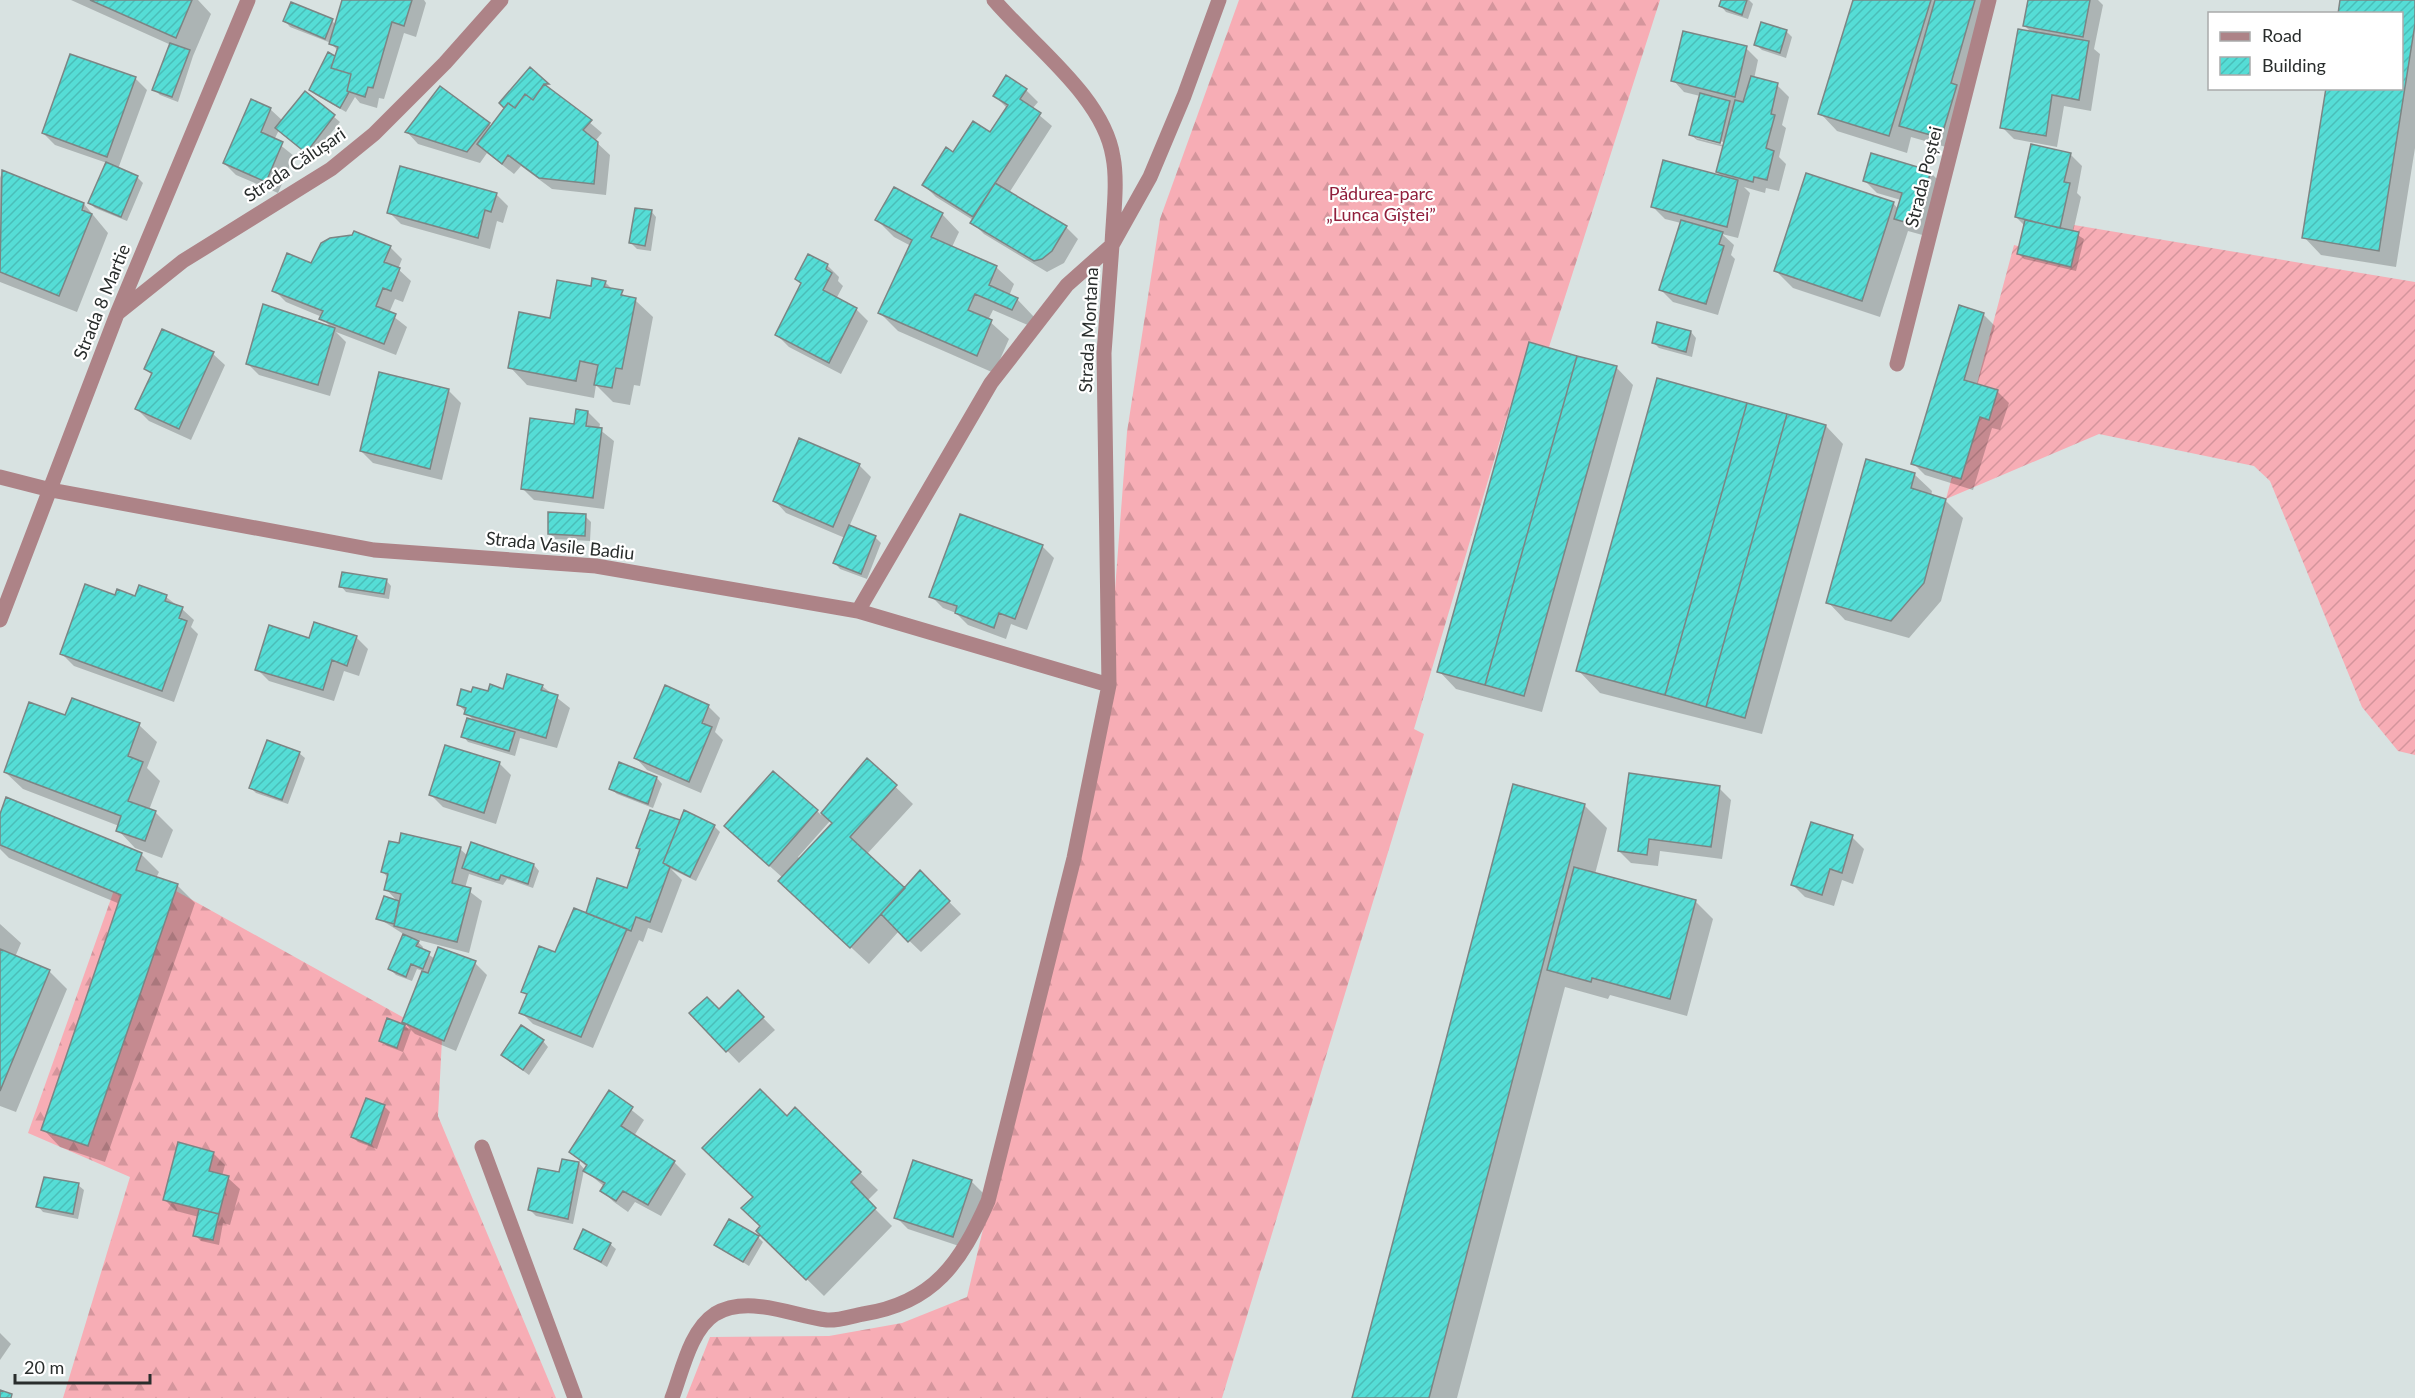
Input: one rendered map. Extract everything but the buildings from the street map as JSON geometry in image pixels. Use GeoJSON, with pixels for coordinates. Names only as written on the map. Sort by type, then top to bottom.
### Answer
{"type":"FeatureCollection","features":[{"type":"Feature","properties":{"kind":"street","name":"Strada 8 Martie"},"geometry":{"type":"LineString","coordinates":[[0,621],[117,314],[248,0]]}},
{"type":"Feature","properties":{"kind":"street","name":"Strada Călușari"},"geometry":{"type":"LineString","coordinates":[[117,314],[208,244],[332,169],[374,134],[445,63],[501,0]]}},
{"type":"Feature","properties":{"kind":"street"},"geometry":{"type":"LineString","coordinates":[[858,611],[990,383],[1067,285],[1112,244],[1113,156],[1099,118],[1069,79],[994,0]]}},
{"type":"Feature","properties":{"kind":"street","name":"Strada Montana"},"geometry":{"type":"LineString","coordinates":[[672,1398],[700,1328],[715,1314],[732,1307],[778,1309],[829,1320],[874,1313],[909,1302],[935,1286],[952,1268],[972,1239],[988,1201],[1007,1133],[1074,858],[1109,685],[1104,353],[1112,244],[1150,177],[1184,96],[1219,0]]}},
{"type":"Feature","properties":{"kind":"street","name":"Strada Poștei"},"geometry":{"type":"LineString","coordinates":[[1897,364],[1989,0]]}},
{"type":"Feature","properties":{"kind":"street","name":"Strada Vasile Badiu"},"geometry":{"type":"LineString","coordinates":[[0,477],[51,490],[374,550],[596,566],[858,611],[1109,685]]}},
{"type":"Feature","properties":{"kind":"street"},"geometry":{"type":"LineString","coordinates":[[482,1147],[575,1398]]}},
{"type":"Feature","properties":{"kind":"green space","name":"Pădurea-parc „Lunca Gîștei”"},"geometry":{"type":"Polygon","coordinates":[[[1239,0],[1660,0],[1549,347],[1529,343],[1414,729],[1424,734],[1222,1398],[686,1398],[710,1337],[829,1336],[902,1323],[967,1297],[1106,708],[1127,432],[1160,219],[1239,0]]]}},
{"type":"Feature","properties":{"kind":"green space"},"geometry":{"type":"Polygon","coordinates":[[[2074,225],[2415,282],[2415,755],[2398,751],[2362,707],[2270,481],[2254,466],[2099,434],[1946,499],[2014,245],[2065,258],[2074,225]]]}},
{"type":"Feature","properties":{"kind":"green space"},"geometry":{"type":"Polygon","coordinates":[[[124,862],[442,1039],[438,1116],[556,1398],[63,1398],[130,1177],[28,1133],[124,862]]]}}]}
